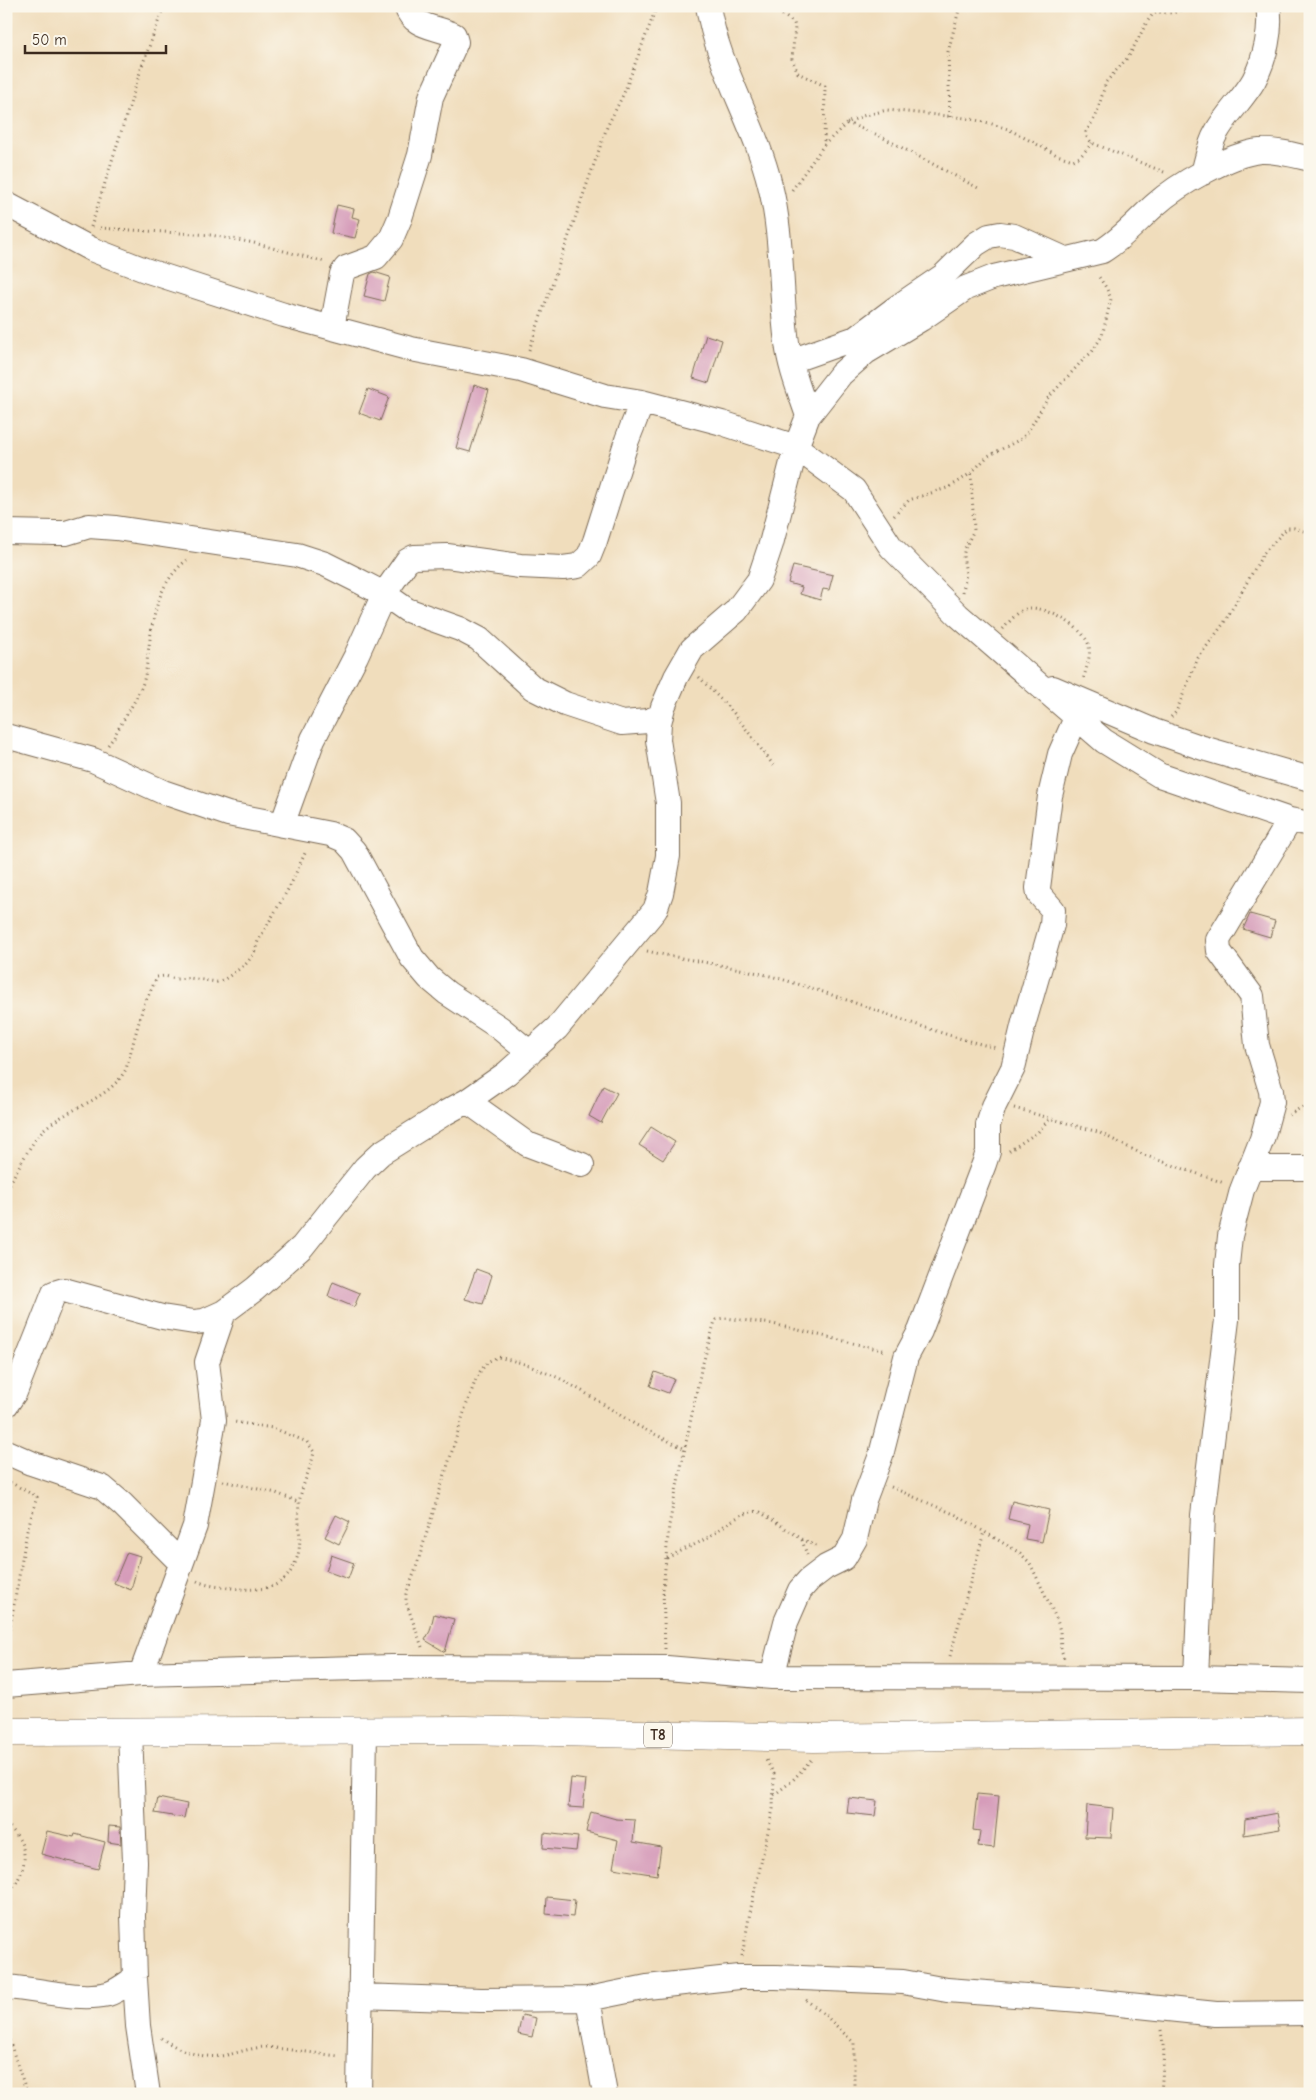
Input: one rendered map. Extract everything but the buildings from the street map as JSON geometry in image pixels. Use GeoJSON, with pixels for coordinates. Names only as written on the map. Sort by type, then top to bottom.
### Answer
{"type":"FeatureCollection","features":[{"type":"Feature","properties":{"kind":"highway","name":"T8"},"geometry":{"type":"LineString","coordinates":[[6,1732],[465,1730],[814,1738],[1310,1731]]}},
{"type":"Feature","properties":{"kind":"street"},"geometry":{"type":"LineString","coordinates":[[332,328],[340,279],[346,268],[376,257],[391,239],[408,196],[420,156],[431,97],[456,42],[454,35],[416,23],[406,6]]}},
{"type":"Feature","properties":{"kind":"street"},"geometry":{"type":"LineString","coordinates":[[708,6],[716,44],[759,150],[770,184],[776,213],[787,345],[808,416]]}},
{"type":"Feature","properties":{"kind":"street"},"geometry":{"type":"LineString","coordinates":[[1203,173],[1216,133],[1234,104],[1253,81],[1261,61],[1267,43],[1268,6]]}},
{"type":"Feature","properties":{"kind":"street"},"geometry":{"type":"LineString","coordinates":[[6,1404],[15,1392],[54,1293],[64,1290],[162,1317],[194,1322],[204,1321],[224,1312],[255,1289],[302,1247],[365,1168],[381,1153],[467,1101],[530,1053],[557,1028],[626,946],[655,910],[661,893],[668,856],[668,803],[658,740],[661,716],[676,677],[692,649],[736,611],[759,580],[771,544],[796,447],[808,416],[841,374],[866,352],[922,319],[966,288],[994,277],[1102,250],[1115,243],[1180,184],[1242,155],[1260,151],[1276,151],[1310,158]]}},
{"type":"Feature","properties":{"kind":"street"},"geometry":{"type":"LineString","coordinates":[[6,204],[90,249],[145,270],[284,315],[411,349],[521,370],[606,396],[642,402],[722,423],[796,447],[854,490],[891,547],[958,614],[1036,680],[1076,708],[1104,741],[1159,775],[1300,822],[1218,940],[1217,945],[1219,951],[1252,996],[1257,1045],[1271,1091],[1272,1102],[1266,1126],[1246,1179],[1230,1236],[1227,1265],[1227,1320],[1203,1515],[1196,1678]]}},
{"type":"Feature","properties":{"kind":"street"},"geometry":{"type":"LineString","coordinates":[[791,361],[856,338],[943,276],[976,244],[989,236],[1000,234],[1014,236],[1074,258]]}},
{"type":"Feature","properties":{"kind":"street"},"geometry":{"type":"LineString","coordinates":[[282,825],[312,739],[356,656],[384,594],[407,561],[414,557],[447,556],[506,564],[563,568],[578,566],[585,562],[595,541],[627,440],[642,402]]}},
{"type":"Feature","properties":{"kind":"street"},"geometry":{"type":"LineString","coordinates":[[6,532],[66,533],[89,526],[116,528],[212,540],[298,555],[325,564],[384,594],[407,610],[460,629],[479,639],[533,688],[565,704],[622,723],[648,721],[661,716]]}},
{"type":"Feature","properties":{"kind":"street"},"geometry":{"type":"LineString","coordinates":[[1076,708],[1310,779]]}},
{"type":"Feature","properties":{"kind":"street"},"geometry":{"type":"LineString","coordinates":[[772,1676],[786,1622],[800,1590],[808,1580],[826,1567],[844,1558],[854,1539],[864,1500],[889,1426],[906,1357],[920,1331],[988,1152],[988,1125],[994,1106],[1013,1068],[1052,925],[1053,910],[1039,894],[1039,879],[1050,796],[1060,754],[1076,708]]}},
{"type":"Feature","properties":{"kind":"street"},"geometry":{"type":"LineString","coordinates":[[6,736],[93,760],[181,799],[228,814],[330,834],[344,840],[354,850],[412,958],[429,978],[447,993],[500,1028],[530,1053]]}},
{"type":"Feature","properties":{"kind":"street"},"geometry":{"type":"LineString","coordinates":[[467,1101],[527,1144],[582,1165]]}},
{"type":"Feature","properties":{"kind":"street"},"geometry":{"type":"LineString","coordinates":[[1246,1179],[1310,1168]]}},
{"type":"Feature","properties":{"kind":"street"},"geometry":{"type":"LineString","coordinates":[[141,1674],[195,1526],[214,1420],[207,1362],[224,1312]]}},
{"type":"Feature","properties":{"kind":"street"},"geometry":{"type":"LineString","coordinates":[[6,1452],[32,1463],[102,1486],[122,1504],[180,1565]]}},
{"type":"Feature","properties":{"kind":"street"},"geometry":{"type":"LineString","coordinates":[[6,1685],[141,1674],[431,1667],[667,1668],[772,1676],[1196,1678],[1310,1681]]}},
{"type":"Feature","properties":{"kind":"street"},"geometry":{"type":"LineString","coordinates":[[130,1731],[135,1862],[133,1916],[135,1978],[138,2026],[148,2094]]}},
{"type":"Feature","properties":{"kind":"street"},"geometry":{"type":"LineString","coordinates":[[360,2094],[365,1731]]}},
{"type":"Feature","properties":{"kind":"street"},"geometry":{"type":"LineString","coordinates":[[360,1996],[481,2000],[588,1999],[647,1987],[739,1977],[776,1977],[902,1982],[947,1990],[1081,2000],[1216,2014],[1310,2013]]}},
{"type":"Feature","properties":{"kind":"street"},"geometry":{"type":"LineString","coordinates":[[91,1996],[109,1994],[119,1990],[135,1978]]}},
{"type":"Feature","properties":{"kind":"street"},"geometry":{"type":"LineString","coordinates":[[6,1987],[91,1996],[112,2001],[129,2015],[138,2026]]}},
{"type":"Feature","properties":{"kind":"street"},"geometry":{"type":"LineString","coordinates":[[588,1999],[605,2094]]}},
{"type":"Feature","properties":{"kind":"path"},"geometry":{"type":"LineString","coordinates":[[91,228],[142,66],[164,6]]}},
{"type":"Feature","properties":{"kind":"path"},"geometry":{"type":"LineString","coordinates":[[521,370],[585,195],[607,127],[624,93],[657,6]]}},
{"type":"Feature","properties":{"kind":"path"},"geometry":{"type":"LineString","coordinates":[[770,6],[794,23],[792,59],[798,73],[825,86],[824,145]]}},
{"type":"Feature","properties":{"kind":"path"},"geometry":{"type":"LineString","coordinates":[[950,117],[948,52],[960,6]]}},
{"type":"Feature","properties":{"kind":"path"},"geometry":{"type":"LineString","coordinates":[[1180,184],[1164,171],[1092,143],[1086,137],[1086,132],[1096,116],[1102,93],[1110,75],[1129,56],[1153,14],[1158,12],[1174,14],[1184,6]]}},
{"type":"Feature","properties":{"kind":"path"},"geometry":{"type":"LineString","coordinates":[[776,213],[824,145],[847,123],[862,116],[887,110],[989,123],[1008,129],[1057,155],[1073,160],[1080,157],[1092,143]]}},
{"type":"Feature","properties":{"kind":"path"},"geometry":{"type":"LineString","coordinates":[[847,123],[894,143],[980,189]]}},
{"type":"Feature","properties":{"kind":"path"},"geometry":{"type":"LineString","coordinates":[[82,227],[211,235],[254,243],[346,268]]}},
{"type":"Feature","properties":{"kind":"path"},"geometry":{"type":"LineString","coordinates":[[881,529],[909,500],[916,496],[947,488],[971,473],[988,456],[1021,439],[1027,433],[1048,398],[1098,344],[1102,336],[1111,296],[1095,271],[1074,258]]}},
{"type":"Feature","properties":{"kind":"path"},"geometry":{"type":"LineString","coordinates":[[958,614],[966,574],[963,556],[974,530],[971,473]]}},
{"type":"Feature","properties":{"kind":"path"},"geometry":{"type":"LineString","coordinates":[[1154,731],[1176,712],[1198,658],[1224,623],[1263,554],[1287,528],[1310,533]]}},
{"type":"Feature","properties":{"kind":"path"},"geometry":{"type":"LineString","coordinates":[[93,760],[114,737],[123,717],[142,686],[153,618],[161,592],[179,566],[212,540]]}},
{"type":"Feature","properties":{"kind":"path"},"geometry":{"type":"LineString","coordinates":[[991,642],[1012,619],[1029,608],[1041,609],[1070,623],[1085,635],[1090,652],[1076,708]]}},
{"type":"Feature","properties":{"kind":"path"},"geometry":{"type":"LineString","coordinates":[[684,661],[733,712],[774,766]]}},
{"type":"Feature","properties":{"kind":"path"},"geometry":{"type":"LineString","coordinates":[[6,1193],[42,1131],[83,1106],[122,1077],[126,1069],[143,1007],[158,977],[165,976],[176,979],[189,978],[218,982],[225,979],[250,959],[290,886],[315,831]]}},
{"type":"Feature","properties":{"kind":"path"},"geometry":{"type":"LineString","coordinates":[[626,946],[789,981],[974,1043],[1017,1052]]}},
{"type":"Feature","properties":{"kind":"path"},"geometry":{"type":"LineString","coordinates":[[994,1106],[1020,1109],[1098,1132],[1144,1155],[1246,1179]]}},
{"type":"Feature","properties":{"kind":"path"},"geometry":{"type":"LineString","coordinates":[[984,1164],[1010,1151],[1038,1132],[1049,1119]]}},
{"type":"Feature","properties":{"kind":"path"},"geometry":{"type":"LineString","coordinates":[[667,1668],[663,1621],[663,1590],[670,1525],[701,1370],[713,1325],[717,1319],[774,1324],[906,1357]]}},
{"type":"Feature","properties":{"kind":"path"},"geometry":{"type":"LineString","coordinates":[[431,1667],[408,1610],[406,1594],[416,1571],[464,1409],[476,1378],[489,1361],[498,1357],[522,1363],[559,1378],[642,1428],[685,1449]]}},
{"type":"Feature","properties":{"kind":"path"},"geometry":{"type":"LineString","coordinates":[[180,1565],[194,1580],[246,1591],[276,1586],[285,1578],[297,1559],[299,1548],[299,1502],[314,1452],[307,1442],[273,1428],[253,1423],[214,1420]]}},
{"type":"Feature","properties":{"kind":"path"},"geometry":{"type":"LineString","coordinates":[[873,1476],[891,1487],[956,1515],[1020,1553],[1030,1563],[1056,1620],[1063,1655],[1077,1677]]}},
{"type":"Feature","properties":{"kind":"path"},"geometry":{"type":"LineString","coordinates":[[205,1478],[251,1487],[299,1502]]}},
{"type":"Feature","properties":{"kind":"path"},"geometry":{"type":"LineString","coordinates":[[6,1480],[37,1498],[25,1540],[6,1650]]}},
{"type":"Feature","properties":{"kind":"path"},"geometry":{"type":"LineString","coordinates":[[667,1558],[703,1540],[744,1514],[756,1511],[810,1544],[844,1558]]}},
{"type":"Feature","properties":{"kind":"path"},"geometry":{"type":"LineString","coordinates":[[944,1676],[984,1532]]}},
{"type":"Feature","properties":{"kind":"path"},"geometry":{"type":"LineString","coordinates":[[739,1977],[774,1795],[774,1774],[754,1738]]}},
{"type":"Feature","properties":{"kind":"path"},"geometry":{"type":"LineString","coordinates":[[774,1795],[792,1781],[812,1759],[819,1749],[814,1738]]}},
{"type":"Feature","properties":{"kind":"path"},"geometry":{"type":"LineString","coordinates":[[6,1824],[23,1845],[25,1853],[24,1865],[19,1880],[6,1898]]}},
{"type":"Feature","properties":{"kind":"path"},"geometry":{"type":"LineString","coordinates":[[776,1977],[824,2013],[851,2038],[855,2049],[853,2068],[854,2094]]}},
{"type":"Feature","properties":{"kind":"path"},"geometry":{"type":"LineString","coordinates":[[1160,2009],[1164,2052],[1161,2094]]}},
{"type":"Feature","properties":{"kind":"path"},"geometry":{"type":"LineString","coordinates":[[138,2026],[186,2052],[211,2057],[268,2046],[361,2060]]}},
{"type":"Feature","properties":{"kind":"path"},"geometry":{"type":"LineString","coordinates":[[6,2031],[25,2088],[29,2094]]}}]}
